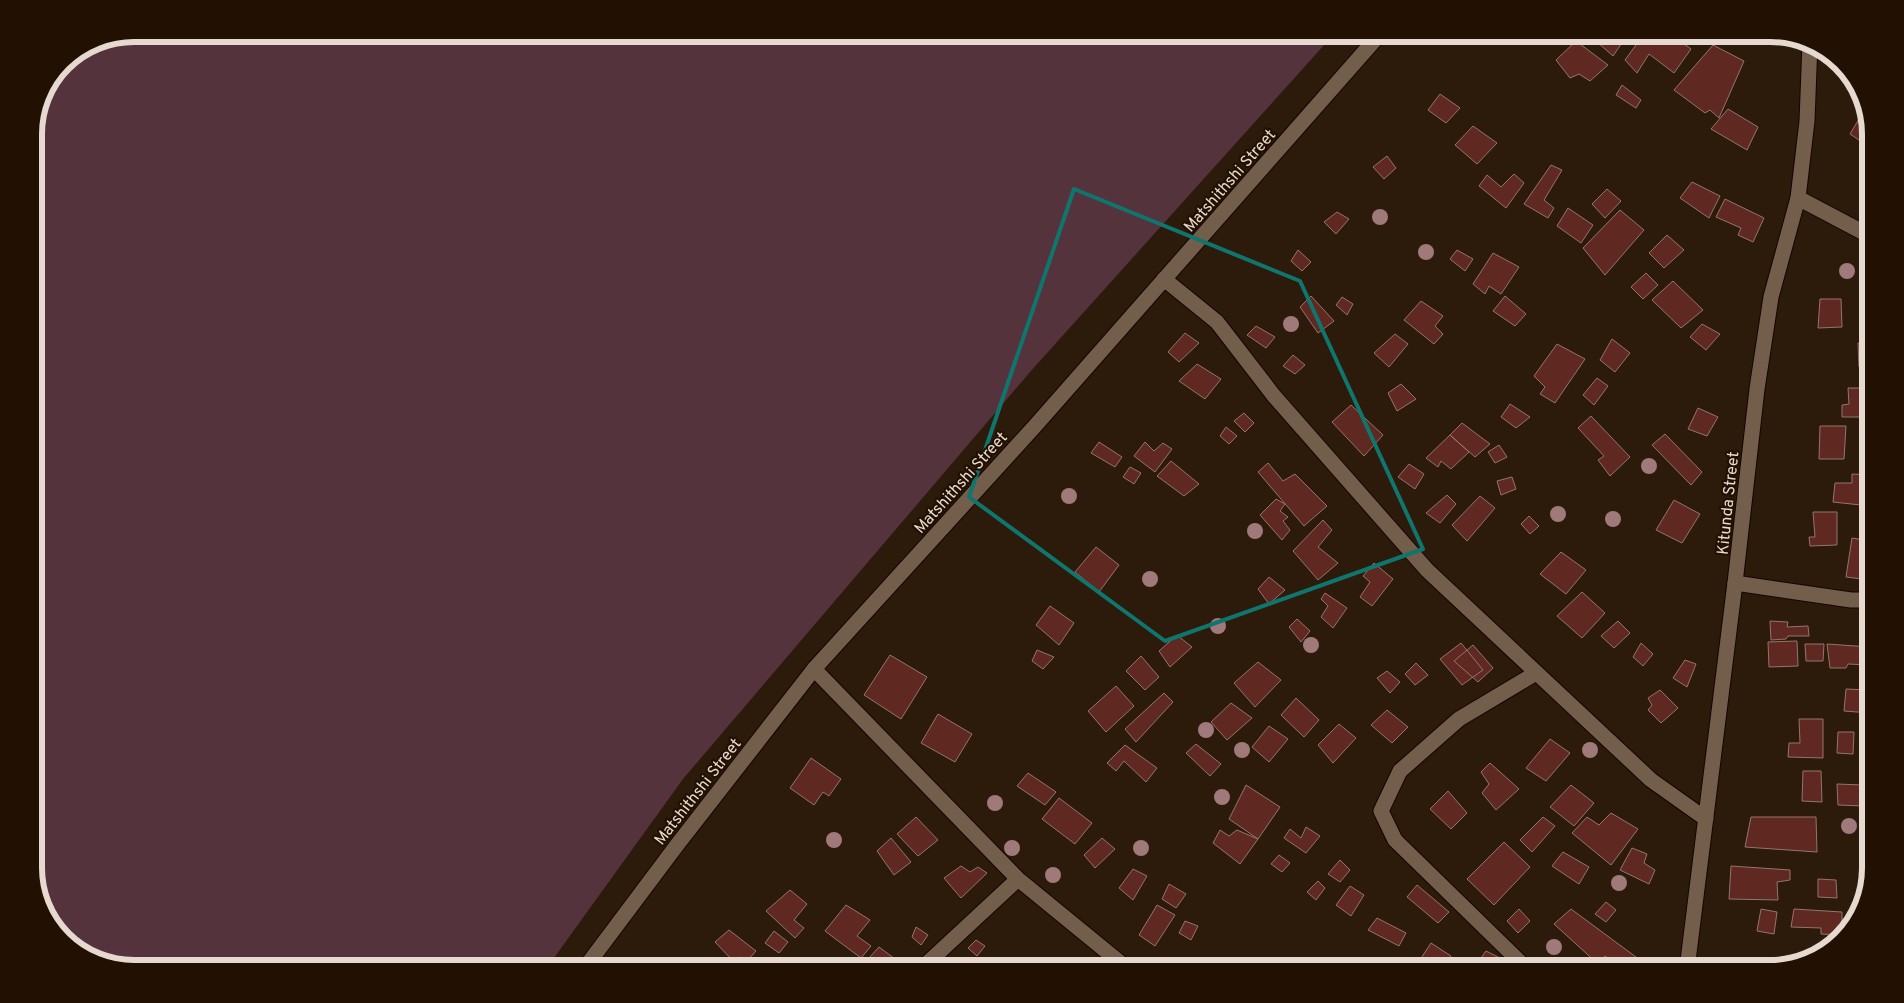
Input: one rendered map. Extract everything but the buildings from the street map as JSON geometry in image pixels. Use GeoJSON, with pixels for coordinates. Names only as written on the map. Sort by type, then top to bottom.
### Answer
{"type":"FeatureCollection","features":[{"type":"Feature","properties":{"kind":"main road","name":"Matshithshi Street"},"geometry":{"type":"LineString","coordinates":[[590,961],[677,845],[814,669],[1035,426],[1373,42]]}},
{"type":"Feature","properties":{"kind":"main road","name":"Kitunda Street"},"geometry":{"type":"LineString","coordinates":[[1688,961],[1757,389],[1771,296],[1798,198],[1807,120],[1810,52]]}},
{"type":"Feature","properties":{"kind":"main road"},"geometry":{"type":"LineString","coordinates":[[1798,198],[1861,231]]}},
{"type":"Feature","properties":{"kind":"main road"},"geometry":{"type":"LineString","coordinates":[[1164,279],[1217,322],[1274,396],[1427,570],[1651,780],[1706,819]]}},
{"type":"Feature","properties":{"kind":"main road"},"geometry":{"type":"LineString","coordinates":[[1735,582],[1862,600]]}},
{"type":"Feature","properties":{"kind":"main road"},"geometry":{"type":"LineString","coordinates":[[814,669],[1018,879],[1118,961]]}},
{"type":"Feature","properties":{"kind":"main road"},"geometry":{"type":"LineString","coordinates":[[1519,961],[1395,840],[1381,811],[1400,771],[1459,719],[1536,673]]}},
{"type":"Feature","properties":{"kind":"main road"},"geometry":{"type":"LineString","coordinates":[[930,961],[1018,879]]}},
{"type":"Feature","properties":{"kind":"highlighted area"},"geometry":{"type":"Polygon","coordinates":[[[1074,189],[1300,281],[1423,549],[1165,641],[969,497],[1074,189]]]}},
{"type":"Feature","properties":{"kind":"shaded area"},"geometry":{"type":"Polygon","coordinates":[[[1327,42],[1030,372],[683,779],[552,961],[134,961],[99,954],[83,945],[65,929],[58,920],[47,898],[43,875],[43,122],[49,99],[61,78],[88,55],[105,47],[128,43],[1327,42]]]}}]}
